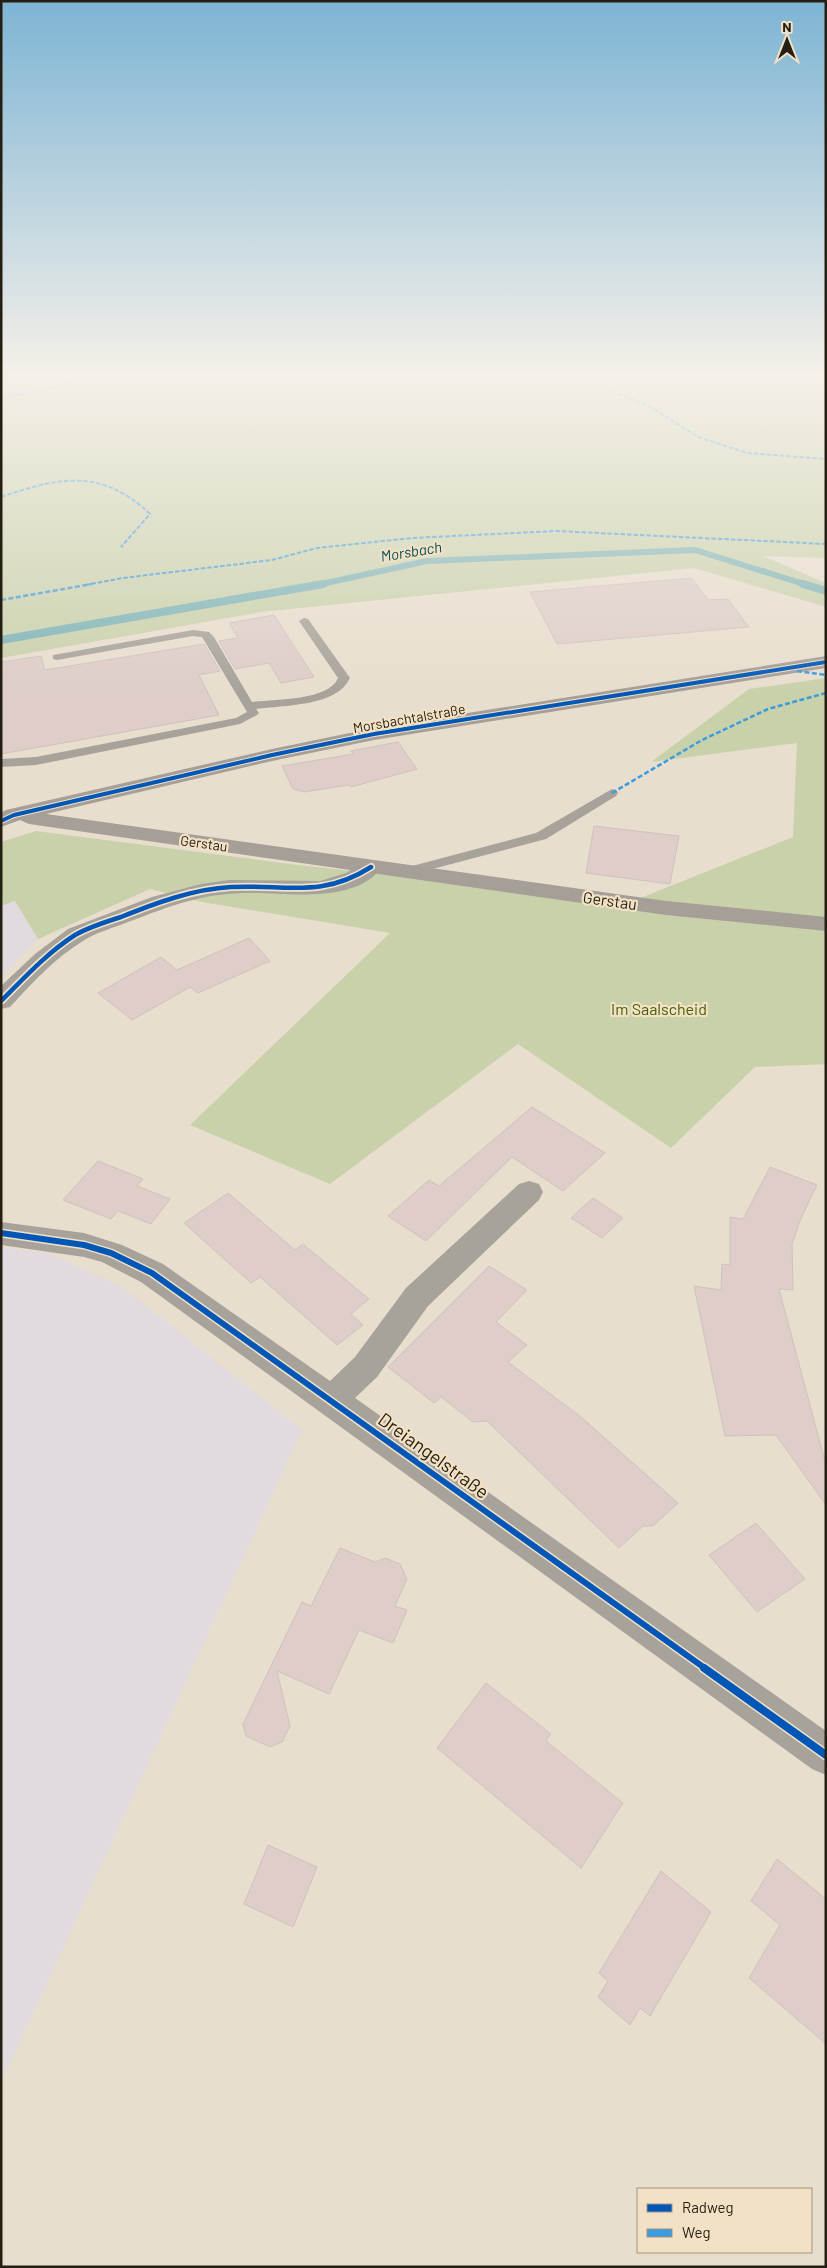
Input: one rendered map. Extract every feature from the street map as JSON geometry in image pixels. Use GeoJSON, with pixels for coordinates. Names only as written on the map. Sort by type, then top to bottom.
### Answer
{"type":"FeatureCollection","features":[{"type":"Feature","properties":{"kind":"main road","name":"Morsbachtalstraße"},"geometry":{"type":"LineString","coordinates":[[6,817],[272,755],[374,734],[826,662]]}},
{"type":"Feature","properties":{"kind":"main road","name":"Gerstau"},"geometry":{"type":"LineString","coordinates":[[6,817],[666,908],[820,923]]}},
{"type":"Feature","properties":{"kind":"street"},"geometry":{"type":"LineString","coordinates":[[1,1002],[40,962],[73,937],[133,912],[175,897],[212,889],[266,886],[322,888],[340,886],[359,877],[371,867]]}},
{"type":"Feature","properties":{"kind":"street"},"geometry":{"type":"LineString","coordinates":[[332,1400],[366,1367],[417,1297],[529,1192]]}},
{"type":"Feature","properties":{"kind":"street","name":"Dreiangelstraße"},"geometry":{"type":"LineString","coordinates":[[1,1233],[59,1239],[111,1253],[152,1273],[826,1755]]}},
{"type":"Feature","properties":{"kind":"lane"},"geometry":{"type":"LineString","coordinates":[[249,706],[318,696],[331,693],[342,685],[344,678],[304,621]]}},
{"type":"Feature","properties":{"kind":"lane"},"geometry":{"type":"LineString","coordinates":[[1,763],[36,761],[240,721],[253,713],[210,639],[204,634],[193,633],[57,657]]}},
{"type":"Feature","properties":{"kind":"lane","name":"Gerstau"},"geometry":{"type":"LineString","coordinates":[[406,872],[541,836],[612,792]]}},
{"type":"Feature","properties":{"kind":"shaded area"},"geometry":{"type":"Polygon","coordinates":[[[15,901],[38,939],[1,978],[1,906],[15,901]]]}},
{"type":"Feature","properties":{"kind":"shaded area"},"geometry":{"type":"Polygon","coordinates":[[[1,1247],[51,1254],[125,1289],[302,1430],[1,2083],[1,1247]]]}},
{"type":"Feature","properties":{"kind":"green space"},"geometry":{"type":"Polygon","coordinates":[[[1,482],[826,482],[826,558],[763,556],[826,583],[826,607],[694,568],[261,612],[1,658],[1,482]]]}},
{"type":"Feature","properties":{"kind":"green space","name":"Im Saalscheid"},"geometry":{"type":"Polygon","coordinates":[[[826,678],[826,1064],[755,1067],[671,1148],[518,1044],[330,1184],[190,1125],[390,933],[202,902],[150,889],[38,939],[15,901],[1,906],[1,842],[36,831],[298,865],[633,901],[793,837],[797,743],[651,762],[749,689],[826,678]]]}},
{"type":"Feature","properties":{"kind":"building"},"geometry":{"type":"Polygon","coordinates":[[[692,578],[708,600],[728,599],[749,627],[557,644],[530,592],[692,578]]]}},
{"type":"Feature","properties":{"kind":"building"},"geometry":{"type":"Polygon","coordinates":[[[274,615],[314,677],[281,683],[269,663],[235,669],[219,641],[238,638],[229,623],[274,615]]]}},
{"type":"Feature","properties":{"kind":"building"},"geometry":{"type":"Polygon","coordinates":[[[204,644],[220,671],[199,675],[219,715],[1,754],[1,662],[41,656],[45,670],[204,644]]]}},
{"type":"Feature","properties":{"kind":"building"},"geometry":{"type":"Polygon","coordinates":[[[398,742],[417,769],[351,787],[349,785],[304,792],[293,789],[282,766],[353,754],[351,751],[398,742]]]}},
{"type":"Feature","properties":{"kind":"building"},"geometry":{"type":"Polygon","coordinates":[[[594,826],[679,836],[670,884],[586,873],[594,826]]]}},
{"type":"Feature","properties":{"kind":"building"},"geometry":{"type":"Polygon","coordinates":[[[249,938],[270,961],[198,993],[190,987],[132,1020],[98,993],[161,957],[177,970],[249,938]]]}},
{"type":"Feature","properties":{"kind":"building"},"geometry":{"type":"Polygon","coordinates":[[[532,1107],[605,1153],[563,1191],[512,1157],[426,1241],[388,1216],[429,1180],[439,1186],[532,1107]]]}},
{"type":"Feature","properties":{"kind":"building"},"geometry":{"type":"Polygon","coordinates":[[[98,1161],[143,1179],[137,1186],[170,1199],[151,1224],[118,1211],[111,1219],[63,1200],[98,1161]]]}},
{"type":"Feature","properties":{"kind":"building"},"geometry":{"type":"Polygon","coordinates":[[[770,1167],[817,1185],[801,1218],[792,1244],[793,1290],[779,1289],[826,1465],[826,1505],[776,1435],[725,1436],[694,1286],[721,1290],[722,1264],[730,1265],[730,1217],[743,1219],[770,1167]]]}},
{"type":"Feature","properties":{"kind":"building"},"geometry":{"type":"Polygon","coordinates":[[[228,1193],[295,1250],[303,1244],[369,1299],[351,1314],[363,1325],[337,1345],[260,1277],[251,1283],[184,1223],[228,1193]]]}},
{"type":"Feature","properties":{"kind":"building"},"geometry":{"type":"Polygon","coordinates":[[[593,1198],[623,1218],[602,1238],[571,1218],[593,1198]]]}},
{"type":"Feature","properties":{"kind":"building"},"geometry":{"type":"Polygon","coordinates":[[[489,1266],[527,1290],[496,1322],[527,1345],[508,1362],[581,1417],[678,1503],[653,1526],[643,1526],[619,1548],[487,1421],[473,1422],[441,1397],[434,1403],[388,1367],[489,1266]]]}},
{"type":"Feature","properties":{"kind":"building"},"geometry":{"type":"Polygon","coordinates":[[[756,1523],[805,1579],[757,1612],[709,1555],[756,1523]]]}},
{"type":"Feature","properties":{"kind":"building"},"geometry":{"type":"Polygon","coordinates":[[[340,1548],[375,1562],[385,1558],[400,1564],[407,1579],[395,1606],[407,1610],[393,1643],[359,1630],[329,1694],[277,1671],[290,1726],[282,1742],[270,1747],[246,1736],[243,1724],[302,1602],[311,1606],[340,1548]]]}},
{"type":"Feature","properties":{"kind":"building"},"geometry":{"type":"Polygon","coordinates":[[[486,1683],[551,1734],[546,1741],[623,1803],[581,1868],[437,1748],[486,1683]]]}},
{"type":"Feature","properties":{"kind":"building"},"geometry":{"type":"Polygon","coordinates":[[[268,1845],[317,1867],[293,1927],[244,1904],[268,1845]]]}},
{"type":"Feature","properties":{"kind":"building"},"geometry":{"type":"Polygon","coordinates":[[[777,1859],[826,1899],[826,2044],[749,1978],[780,1925],[751,1901],[777,1859]]]}},
{"type":"Feature","properties":{"kind":"building"},"geometry":{"type":"Polygon","coordinates":[[[661,1871],[711,1912],[650,2016],[640,2008],[630,2025],[598,1997],[608,1981],[599,1973],[661,1871]]]}},
{"type":"Feature","properties":{"kind":"waterway","name":"Morsbach"},"geometry":{"type":"LineString","coordinates":[[317,585],[427,561],[695,550],[807,585]]}},
{"type":"Feature","properties":{"kind":"waterway","name":"Morsbach"},"geometry":{"type":"LineString","coordinates":[[1,640],[323,584]]}},
{"type":"Feature","properties":{"kind":"waterway","name":"Morsbach"},"geometry":{"type":"LineString","coordinates":[[803,584],[826,591]]}},
{"type":"Feature","properties":{"kind":"marked path"},"geometry":{"type":"LineString","coordinates":[[1,497],[41,485],[63,482]]}},
{"type":"Feature","properties":{"kind":"marked path"},"geometry":{"type":"LineString","coordinates":[[88,482],[99,483],[117,489],[134,499],[150,514],[121,547]]}},
{"type":"Feature","properties":{"kind":"marked path"},"geometry":{"type":"LineString","coordinates":[[1,600],[123,578],[272,560],[317,548],[412,538],[556,531],[826,544]]}},
{"type":"Feature","properties":{"kind":"marked path"},"geometry":{"type":"LineString","coordinates":[[797,671],[826,675]]}},
{"type":"Feature","properties":{"kind":"marked path"},"geometry":{"type":"LineString","coordinates":[[612,793],[702,740],[768,709],[826,693]]}},
{"type":"Feature","properties":{"kind":"cycle path"},"geometry":{"type":"LineString","coordinates":[[1,821],[14,815],[272,755],[374,734],[826,662]]}},
{"type":"Feature","properties":{"kind":"cycle path"},"geometry":{"type":"LineString","coordinates":[[1,1001],[34,968],[76,934],[147,907],[187,894],[229,887],[248,886],[303,889],[337,885],[354,878],[371,867]]}},
{"type":"Feature","properties":{"kind":"cycle path"},"geometry":{"type":"LineString","coordinates":[[1,1233],[84,1245],[111,1253],[152,1273],[826,1755]]}}]}
